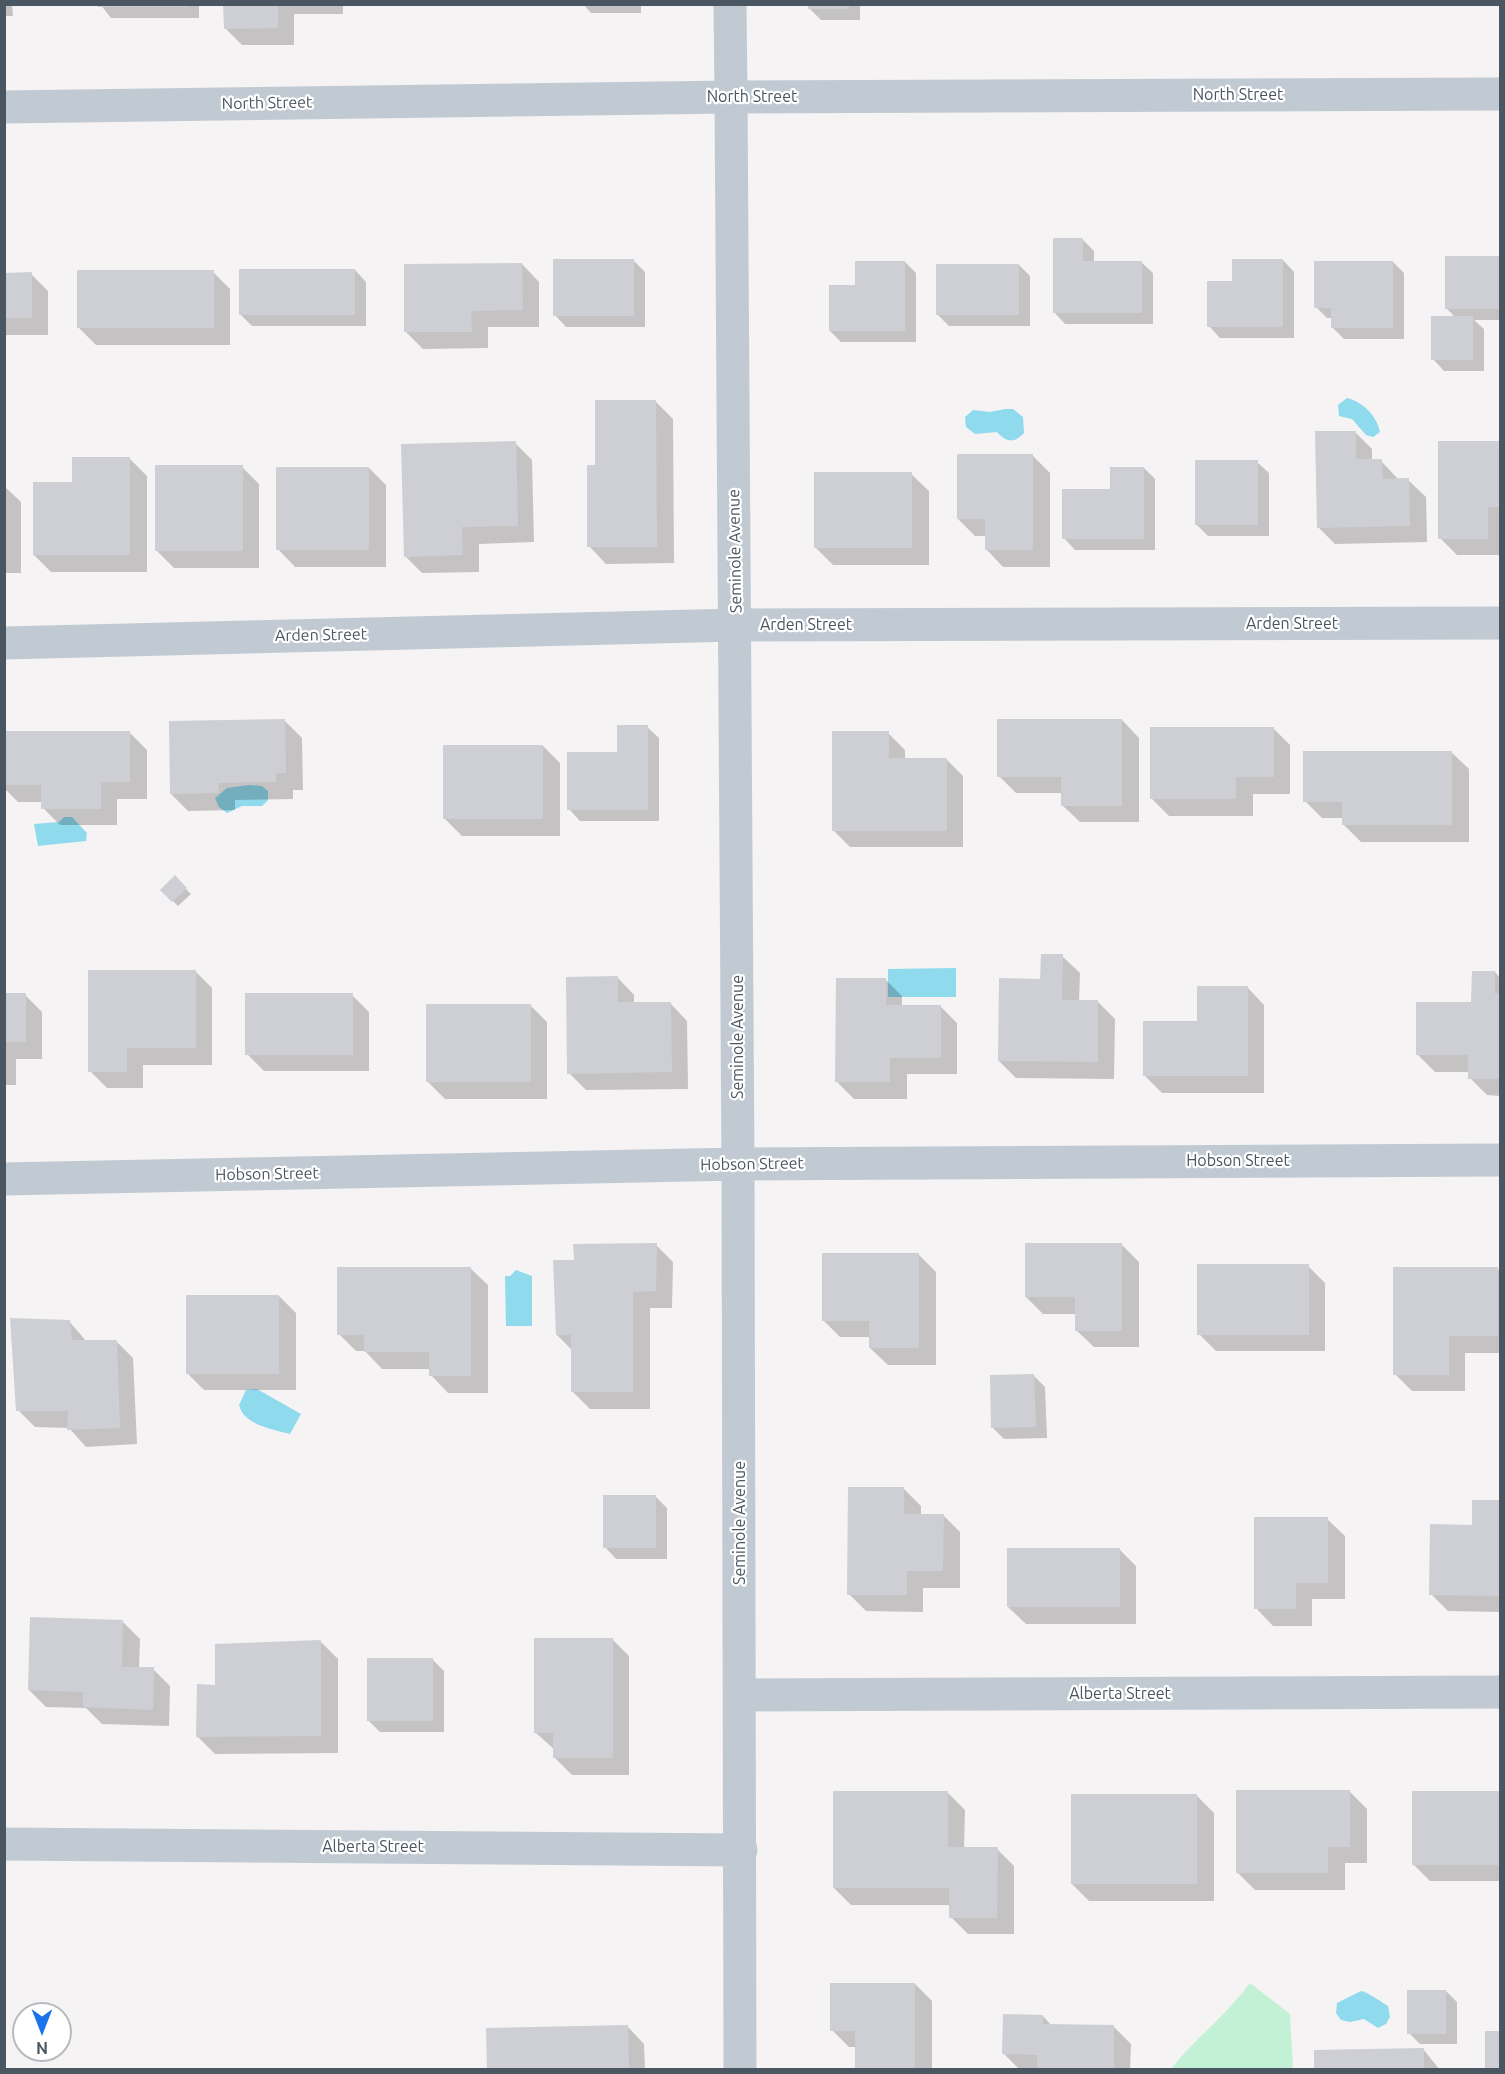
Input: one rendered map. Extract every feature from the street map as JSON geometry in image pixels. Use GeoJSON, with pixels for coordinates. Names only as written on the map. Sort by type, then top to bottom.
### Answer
{"type":"FeatureCollection","features":[{"type":"Feature","properties":{"kind":"street","name":"Seminole Avenue"},"geometry":{"type":"LineString","coordinates":[[730,4],[736,625],[740,2070]]}},
{"type":"Feature","properties":{"kind":"street","name":"North Street"},"geometry":{"type":"LineString","coordinates":[[4,107],[731,97],[1500,94]]}},
{"type":"Feature","properties":{"kind":"street","name":"Arden Street"},"geometry":{"type":"LineString","coordinates":[[4,643],[736,625],[1500,623]]}},
{"type":"Feature","properties":{"kind":"street","name":"Hobson Street"},"geometry":{"type":"LineString","coordinates":[[4,1179],[738,1164],[1500,1160]]}},
{"type":"Feature","properties":{"kind":"street","name":"Alberta Street"},"geometry":{"type":"LineString","coordinates":[[740,1695],[1500,1692]]}},
{"type":"Feature","properties":{"kind":"street","name":"Alberta Street"},"geometry":{"type":"LineString","coordinates":[[4,1844],[741,1850]]}},
{"type":"Feature","properties":{"kind":"green space"},"geometry":{"type":"Polygon","coordinates":[[[1250,1983],[1290,2014],[1293,2069],[1171,2069],[1231,2006],[1250,1983]]]}},
{"type":"Feature","properties":{"kind":"water"},"geometry":{"type":"Polygon","coordinates":[[[1347,398],[1368,410],[1376,420],[1380,432],[1373,437],[1366,435],[1352,419],[1339,416],[1338,405],[1347,398]]]}},
{"type":"Feature","properties":{"kind":"water"},"geometry":{"type":"Polygon","coordinates":[[[1013,409],[1023,417],[1024,433],[1017,439],[1007,440],[997,432],[975,434],[966,427],[965,417],[973,410],[990,412],[1013,409]]]}},
{"type":"Feature","properties":{"kind":"water"},"geometry":{"type":"Polygon","coordinates":[[[262,786],[268,791],[268,800],[262,806],[242,806],[227,813],[219,807],[215,798],[227,788],[262,786]]]}},
{"type":"Feature","properties":{"kind":"water"},"geometry":{"type":"Polygon","coordinates":[[[64,817],[72,817],[87,833],[86,841],[38,846],[34,824],[59,822],[64,817]]]}},
{"type":"Feature","properties":{"kind":"water"},"geometry":{"type":"Polygon","coordinates":[[[956,968],[956,997],[888,997],[888,969],[956,968]]]}},
{"type":"Feature","properties":{"kind":"water"},"geometry":{"type":"Polygon","coordinates":[[[516,1270],[532,1276],[532,1326],[506,1326],[505,1276],[510,1276],[516,1270]]]}},
{"type":"Feature","properties":{"kind":"water"},"geometry":{"type":"Polygon","coordinates":[[[257,1389],[301,1414],[290,1434],[253,1422],[242,1412],[239,1405],[246,1390],[257,1389]]]}},
{"type":"Feature","properties":{"kind":"water"},"geometry":{"type":"Polygon","coordinates":[[[1361,1991],[1388,2006],[1390,2017],[1386,2024],[1378,2028],[1364,2019],[1350,2022],[1341,2020],[1336,2013],[1337,2003],[1361,1991]]]}},
{"type":"Feature","properties":{"kind":"building"},"geometry":{"type":"Polygon","coordinates":[[[98,4],[188,4],[188,7],[98,7],[98,4]]]}},
{"type":"Feature","properties":{"kind":"building"},"geometry":{"type":"Polygon","coordinates":[[[223,4],[278,4],[278,28],[224,29],[223,4]]]}},
{"type":"Feature","properties":{"kind":"building"},"geometry":{"type":"Polygon","coordinates":[[[808,4],[849,4],[849,9],[808,9],[808,4]]]}},
{"type":"Feature","properties":{"kind":"building"},"geometry":{"type":"Polygon","coordinates":[[[1053,238],[1083,238],[1083,261],[1142,261],[1142,313],[1053,313],[1053,238]]]}},
{"type":"Feature","properties":{"kind":"building"},"geometry":{"type":"Polygon","coordinates":[[[1445,256],[1500,256],[1500,309],[1445,309],[1445,256]]]}},
{"type":"Feature","properties":{"kind":"building"},"geometry":{"type":"Polygon","coordinates":[[[553,259],[634,259],[634,316],[553,316],[553,259]]]}},
{"type":"Feature","properties":{"kind":"building"},"geometry":{"type":"Polygon","coordinates":[[[1232,259],[1283,259],[1283,327],[1207,327],[1207,281],[1232,281],[1232,259]]]}},
{"type":"Feature","properties":{"kind":"building"},"geometry":{"type":"Polygon","coordinates":[[[855,261],[905,261],[905,331],[829,331],[829,285],[855,285],[855,261]]]}},
{"type":"Feature","properties":{"kind":"building"},"geometry":{"type":"Polygon","coordinates":[[[1314,261],[1393,261],[1393,328],[1331,328],[1331,308],[1314,308],[1314,261]]]}},
{"type":"Feature","properties":{"kind":"building"},"geometry":{"type":"Polygon","coordinates":[[[522,263],[523,310],[471,311],[472,332],[404,332],[404,264],[522,263]]]}},
{"type":"Feature","properties":{"kind":"building"},"geometry":{"type":"Polygon","coordinates":[[[936,264],[1019,264],[1019,315],[936,315],[936,264]]]}},
{"type":"Feature","properties":{"kind":"building"},"geometry":{"type":"Polygon","coordinates":[[[239,269],[355,269],[355,315],[239,315],[239,269]]]}},
{"type":"Feature","properties":{"kind":"building"},"geometry":{"type":"Polygon","coordinates":[[[77,270],[214,270],[214,328],[77,328],[77,270]]]}},
{"type":"Feature","properties":{"kind":"building"},"geometry":{"type":"Polygon","coordinates":[[[32,272],[32,318],[4,318],[4,273],[32,272]]]}},
{"type":"Feature","properties":{"kind":"building"},"geometry":{"type":"Polygon","coordinates":[[[1431,316],[1473,316],[1473,360],[1431,360],[1431,316]]]}},
{"type":"Feature","properties":{"kind":"building"},"geometry":{"type":"Polygon","coordinates":[[[595,400],[656,400],[657,547],[587,547],[587,465],[595,465],[595,400]]]}},
{"type":"Feature","properties":{"kind":"building"},"geometry":{"type":"Polygon","coordinates":[[[1315,431],[1356,431],[1356,459],[1382,459],[1383,479],[1409,478],[1410,526],[1317,528],[1315,431]]]}},
{"type":"Feature","properties":{"kind":"building"},"geometry":{"type":"Polygon","coordinates":[[[516,441],[518,526],[462,527],[463,555],[404,557],[401,444],[516,441]]]}},
{"type":"Feature","properties":{"kind":"building"},"geometry":{"type":"Polygon","coordinates":[[[1438,441],[1500,441],[1500,507],[1488,507],[1488,539],[1438,539],[1438,441]]]}},
{"type":"Feature","properties":{"kind":"building"},"geometry":{"type":"Polygon","coordinates":[[[957,454],[1033,454],[1033,550],[985,550],[985,519],[957,519],[957,454]]]}},
{"type":"Feature","properties":{"kind":"building"},"geometry":{"type":"Polygon","coordinates":[[[72,457],[130,457],[130,555],[33,555],[33,482],[72,482],[72,457]]]}},
{"type":"Feature","properties":{"kind":"building"},"geometry":{"type":"Polygon","coordinates":[[[1195,460],[1258,460],[1258,525],[1195,525],[1195,460]]]}},
{"type":"Feature","properties":{"kind":"building"},"geometry":{"type":"Polygon","coordinates":[[[155,465],[243,465],[243,551],[155,551],[155,465]]]}},
{"type":"Feature","properties":{"kind":"building"},"geometry":{"type":"Polygon","coordinates":[[[276,467],[369,467],[369,550],[276,550],[276,467]]]}},
{"type":"Feature","properties":{"kind":"building"},"geometry":{"type":"Polygon","coordinates":[[[1110,467],[1144,467],[1144,539],[1062,539],[1062,489],[1110,489],[1110,467]]]}},
{"type":"Feature","properties":{"kind":"building"},"geometry":{"type":"Polygon","coordinates":[[[814,472],[912,472],[912,548],[814,548],[814,472]]]}},
{"type":"Feature","properties":{"kind":"building"},"geometry":{"type":"Polygon","coordinates":[[[285,719],[286,773],[276,773],[276,782],[218,783],[219,793],[170,794],[169,721],[285,719]]]}},
{"type":"Feature","properties":{"kind":"building"},"geometry":{"type":"Polygon","coordinates":[[[997,719],[1122,719],[1122,806],[1061,806],[1061,777],[997,777],[997,719]]]}},
{"type":"Feature","properties":{"kind":"building"},"geometry":{"type":"Polygon","coordinates":[[[617,725],[648,725],[648,810],[567,810],[567,752],[617,752],[617,725]]]}},
{"type":"Feature","properties":{"kind":"building"},"geometry":{"type":"Polygon","coordinates":[[[1150,727],[1274,727],[1274,777],[1236,777],[1236,799],[1150,799],[1150,727]]]}},
{"type":"Feature","properties":{"kind":"building"},"geometry":{"type":"Polygon","coordinates":[[[4,731],[130,731],[130,782],[101,782],[101,809],[41,809],[41,785],[4,785],[4,731]]]}},
{"type":"Feature","properties":{"kind":"building"},"geometry":{"type":"Polygon","coordinates":[[[832,731],[889,731],[889,758],[947,758],[947,831],[832,831],[832,731]]]}},
{"type":"Feature","properties":{"kind":"building"},"geometry":{"type":"Polygon","coordinates":[[[443,745],[543,745],[543,819],[443,819],[443,745]]]}},
{"type":"Feature","properties":{"kind":"building"},"geometry":{"type":"Polygon","coordinates":[[[1303,751],[1452,751],[1452,825],[1342,825],[1342,802],[1303,802],[1303,751]]]}},
{"type":"Feature","properties":{"kind":"building"},"geometry":{"type":"Polygon","coordinates":[[[175,875],[187,888],[172,902],[160,890],[175,875]]]}},
{"type":"Feature","properties":{"kind":"building"},"geometry":{"type":"Polygon","coordinates":[[[1041,954],[1063,954],[1062,1000],[1098,1000],[1098,1062],[998,1061],[999,978],[1040,979],[1041,954]]]}},
{"type":"Feature","properties":{"kind":"building"},"geometry":{"type":"Polygon","coordinates":[[[88,970],[196,970],[196,1048],[127,1048],[127,1072],[88,1072],[88,970]]]}},
{"type":"Feature","properties":{"kind":"building"},"geometry":{"type":"Polygon","coordinates":[[[1472,971],[1495,971],[1495,994],[1500,994],[1500,1079],[1468,1079],[1468,1055],[1416,1055],[1416,1002],[1471,1002],[1472,971]]]}},
{"type":"Feature","properties":{"kind":"building"},"geometry":{"type":"Polygon","coordinates":[[[618,976],[618,1002],[671,1002],[672,1072],[567,1074],[566,977],[618,976]]]}},
{"type":"Feature","properties":{"kind":"building"},"geometry":{"type":"Polygon","coordinates":[[[836,978],[886,978],[886,1005],[941,1005],[941,1058],[890,1058],[890,1082],[835,1082],[836,978]]]}},
{"type":"Feature","properties":{"kind":"building"},"geometry":{"type":"Polygon","coordinates":[[[1197,986],[1248,986],[1248,1076],[1143,1076],[1143,1021],[1197,1021],[1197,986]]]}},
{"type":"Feature","properties":{"kind":"building"},"geometry":{"type":"Polygon","coordinates":[[[4,993],[26,993],[26,1042],[4,1042],[4,993]]]}},
{"type":"Feature","properties":{"kind":"building"},"geometry":{"type":"Polygon","coordinates":[[[245,993],[353,993],[353,1055],[245,1055],[245,993]]]}},
{"type":"Feature","properties":{"kind":"building"},"geometry":{"type":"Polygon","coordinates":[[[426,1004],[531,1004],[531,1082],[426,1082],[426,1004]]]}},
{"type":"Feature","properties":{"kind":"building"},"geometry":{"type":"Polygon","coordinates":[[[657,1243],[656,1291],[633,1292],[633,1392],[571,1392],[571,1335],[556,1335],[553,1260],[574,1260],[573,1244],[657,1243]]]}},
{"type":"Feature","properties":{"kind":"building"},"geometry":{"type":"Polygon","coordinates":[[[1025,1243],[1122,1243],[1122,1331],[1075,1331],[1075,1297],[1025,1297],[1025,1243]]]}},
{"type":"Feature","properties":{"kind":"building"},"geometry":{"type":"Polygon","coordinates":[[[822,1253],[919,1253],[919,1348],[869,1348],[869,1321],[822,1321],[822,1253]]]}},
{"type":"Feature","properties":{"kind":"building"},"geometry":{"type":"Polygon","coordinates":[[[1197,1264],[1309,1264],[1309,1335],[1197,1335],[1197,1264]]]}},
{"type":"Feature","properties":{"kind":"building"},"geometry":{"type":"Polygon","coordinates":[[[337,1267],[471,1267],[471,1376],[429,1376],[429,1352],[364,1352],[364,1335],[337,1335],[337,1267]]]}},
{"type":"Feature","properties":{"kind":"building"},"geometry":{"type":"Polygon","coordinates":[[[1393,1267],[1498,1267],[1498,1336],[1449,1336],[1449,1375],[1393,1375],[1393,1267]]]}},
{"type":"Feature","properties":{"kind":"building"},"geometry":{"type":"Polygon","coordinates":[[[186,1295],[279,1295],[279,1374],[186,1374],[186,1295]]]}},
{"type":"Feature","properties":{"kind":"building"},"geometry":{"type":"Polygon","coordinates":[[[10,1318],[70,1320],[72,1340],[117,1340],[120,1428],[67,1430],[68,1411],[16,1411],[10,1318]]]}},
{"type":"Feature","properties":{"kind":"building"},"geometry":{"type":"Polygon","coordinates":[[[1034,1374],[1036,1427],[991,1428],[990,1375],[1034,1374]]]}},
{"type":"Feature","properties":{"kind":"building"},"geometry":{"type":"Polygon","coordinates":[[[848,1487],[904,1487],[904,1514],[944,1514],[943,1571],[907,1571],[907,1595],[847,1595],[848,1487]]]}},
{"type":"Feature","properties":{"kind":"building"},"geometry":{"type":"Polygon","coordinates":[[[603,1495],[656,1495],[656,1548],[603,1548],[603,1495]]]}},
{"type":"Feature","properties":{"kind":"building"},"geometry":{"type":"Polygon","coordinates":[[[1472,1500],[1500,1500],[1500,1596],[1429,1595],[1430,1524],[1472,1525],[1472,1500]]]}},
{"type":"Feature","properties":{"kind":"building"},"geometry":{"type":"Polygon","coordinates":[[[1254,1517],[1328,1517],[1328,1583],[1296,1583],[1296,1609],[1254,1609],[1254,1517]]]}},
{"type":"Feature","properties":{"kind":"building"},"geometry":{"type":"Polygon","coordinates":[[[1007,1548],[1120,1548],[1120,1607],[1007,1607],[1007,1548]]]}},
{"type":"Feature","properties":{"kind":"building"},"geometry":{"type":"Polygon","coordinates":[[[30,1617],[123,1620],[122,1667],[154,1667],[153,1710],[83,1707],[83,1692],[28,1690],[30,1617]]]}},
{"type":"Feature","properties":{"kind":"building"},"geometry":{"type":"Polygon","coordinates":[[[534,1638],[613,1638],[613,1758],[553,1758],[553,1733],[534,1733],[534,1638]]]}},
{"type":"Feature","properties":{"kind":"building"},"geometry":{"type":"Polygon","coordinates":[[[321,1640],[321,1736],[196,1737],[197,1684],[215,1685],[215,1644],[321,1640]]]}},
{"type":"Feature","properties":{"kind":"building"},"geometry":{"type":"Polygon","coordinates":[[[367,1658],[433,1658],[433,1721],[367,1721],[367,1658]]]}},
{"type":"Feature","properties":{"kind":"building"},"geometry":{"type":"Polygon","coordinates":[[[1236,1790],[1350,1790],[1350,1847],[1328,1847],[1328,1873],[1236,1873],[1236,1790]]]}},
{"type":"Feature","properties":{"kind":"building"},"geometry":{"type":"Polygon","coordinates":[[[833,1791],[948,1791],[948,1847],[998,1847],[997,1918],[949,1918],[949,1888],[833,1888],[833,1791]]]}},
{"type":"Feature","properties":{"kind":"building"},"geometry":{"type":"Polygon","coordinates":[[[1412,1791],[1500,1791],[1500,1865],[1412,1865],[1412,1791]]]}},
{"type":"Feature","properties":{"kind":"building"},"geometry":{"type":"Polygon","coordinates":[[[1071,1794],[1197,1794],[1197,1884],[1071,1884],[1071,1794]]]}},
{"type":"Feature","properties":{"kind":"building"},"geometry":{"type":"Polygon","coordinates":[[[830,1983],[915,1983],[915,2070],[855,2070],[855,2031],[830,2031],[830,1983]]]}},
{"type":"Feature","properties":{"kind":"building"},"geometry":{"type":"Polygon","coordinates":[[[1407,1990],[1446,1990],[1446,2034],[1407,2034],[1407,1990]]]}},
{"type":"Feature","properties":{"kind":"building"},"geometry":{"type":"Polygon","coordinates":[[[1003,2014],[1043,2015],[1043,2024],[1114,2025],[1114,2070],[1037,2070],[1037,2055],[1002,2054],[1003,2014]]]}},
{"type":"Feature","properties":{"kind":"building"},"geometry":{"type":"Polygon","coordinates":[[[628,2025],[629,2070],[487,2070],[486,2028],[628,2025]]]}},
{"type":"Feature","properties":{"kind":"building"},"geometry":{"type":"Polygon","coordinates":[[[1485,2031],[1500,2031],[1500,2070],[1485,2070],[1485,2031]]]}},
{"type":"Feature","properties":{"kind":"building"},"geometry":{"type":"Polygon","coordinates":[[[1424,2048],[1424,2070],[1314,2070],[1314,2050],[1424,2048]]]}}]}
